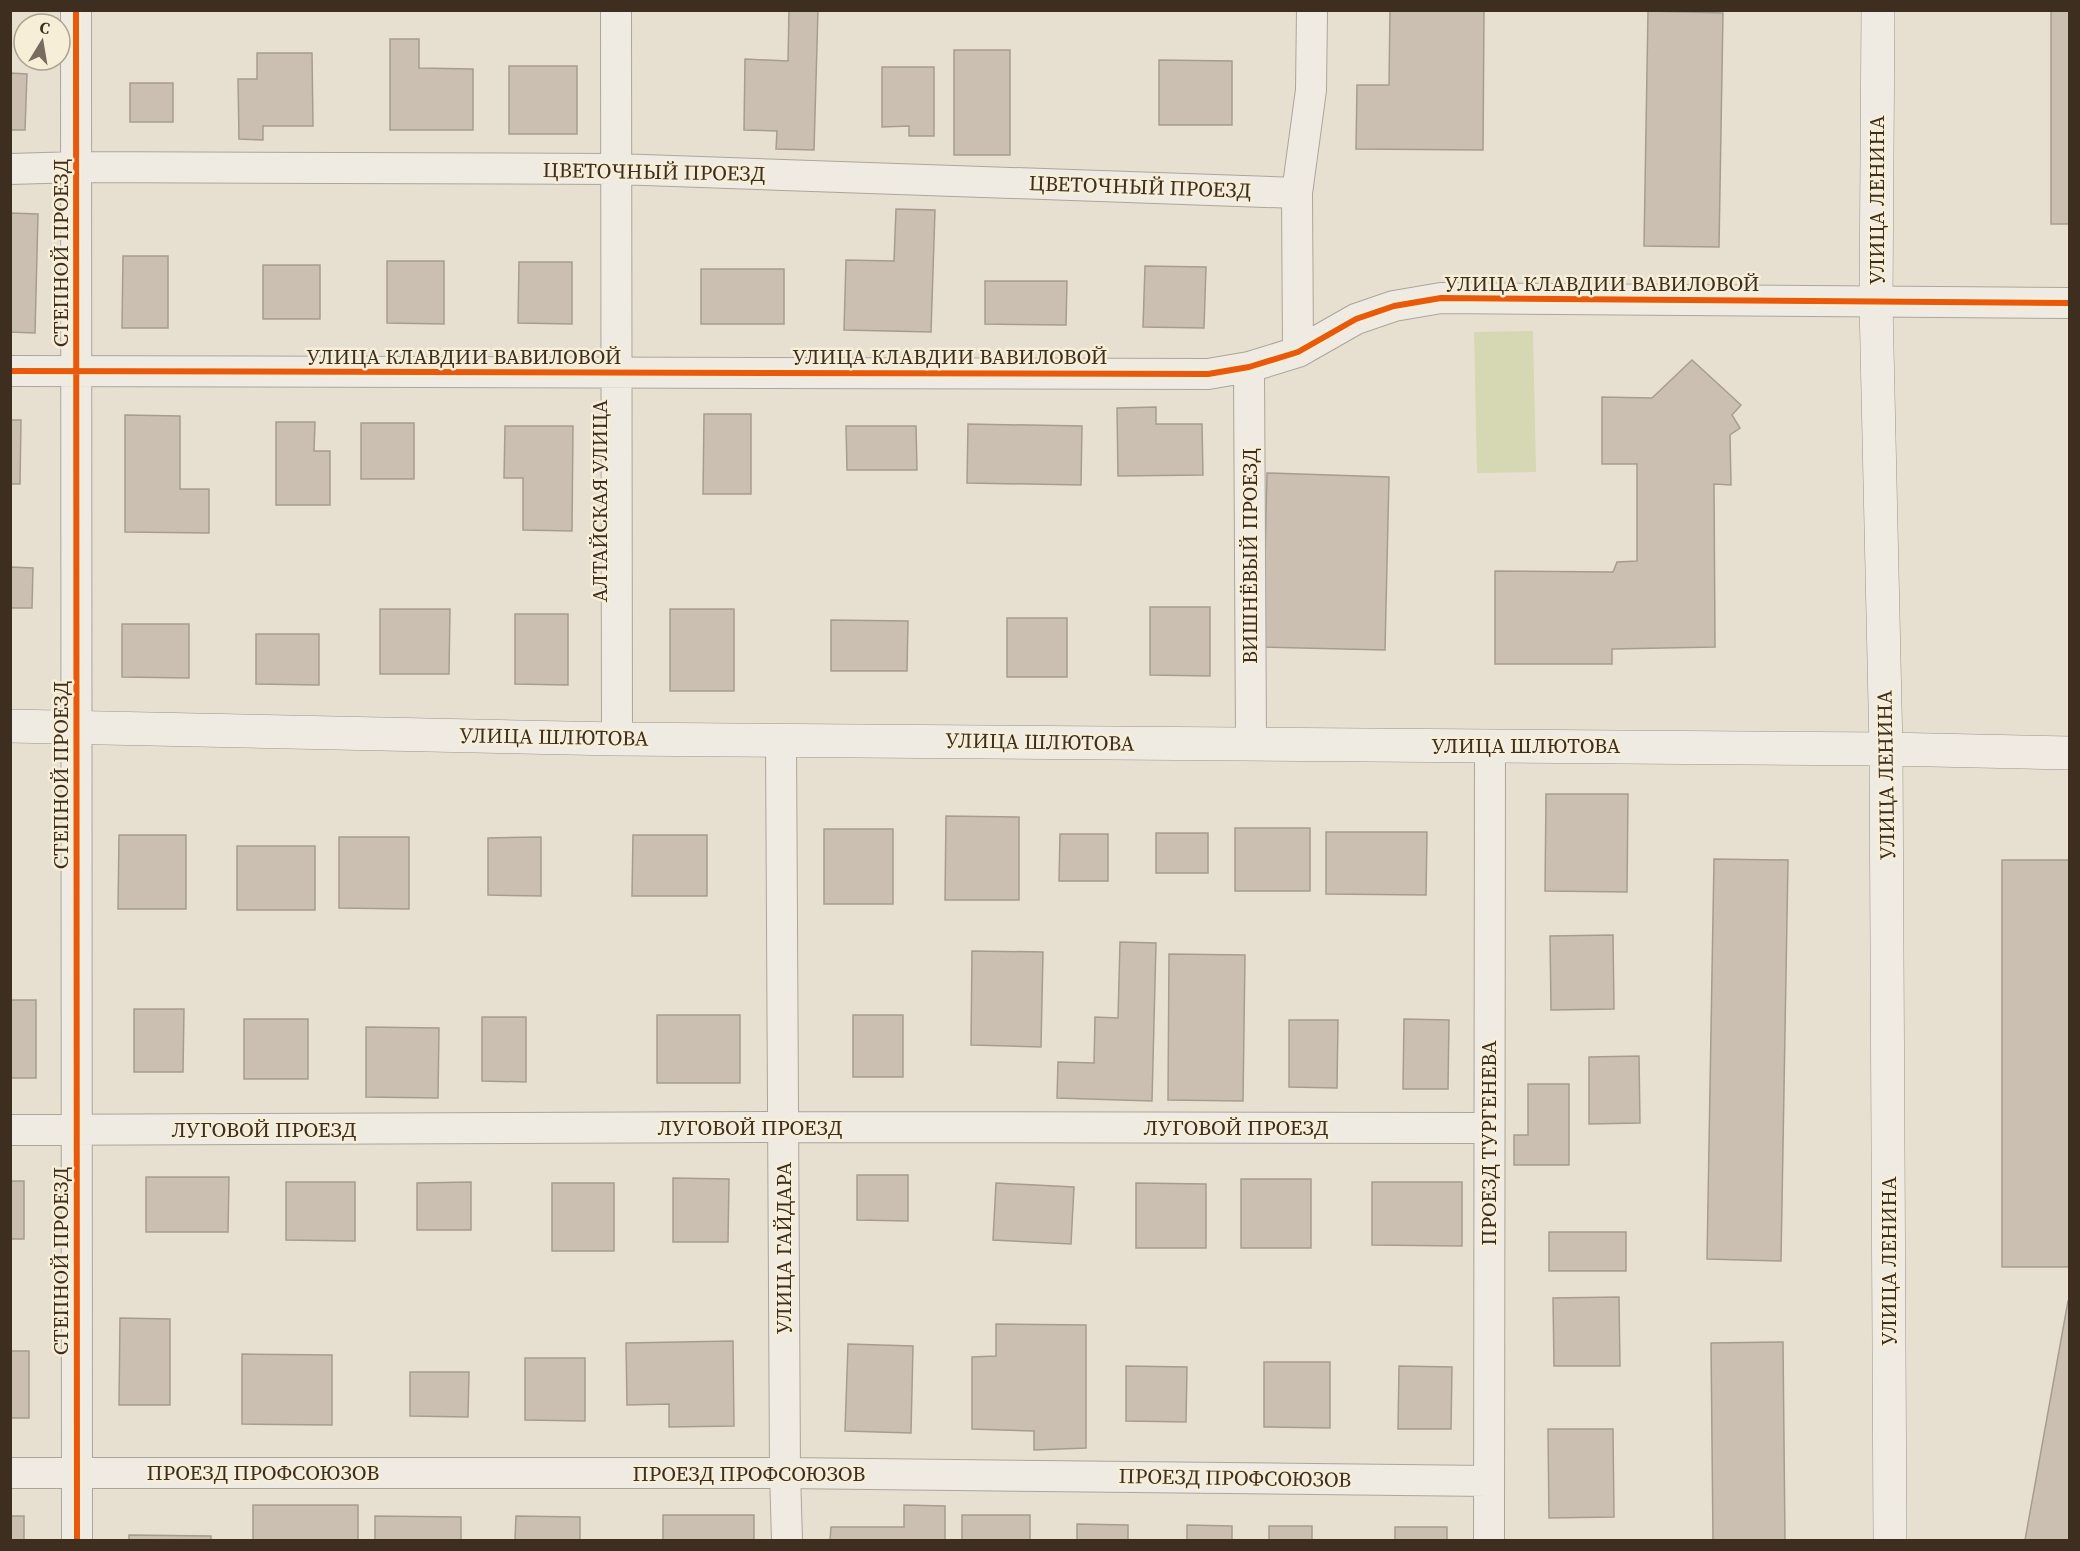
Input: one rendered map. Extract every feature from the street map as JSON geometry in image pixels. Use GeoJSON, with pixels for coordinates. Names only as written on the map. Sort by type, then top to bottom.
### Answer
{"type":"FeatureCollection","features":[{"type":"Feature","properties":{"kind":"main road","name":"УЛИЦА ЛЕНИНА"},"geometry":{"type":"LineString","coordinates":[[1878,10],[1876,303],[1886,749],[1890,1540]]}},
{"type":"Feature","properties":{"kind":"main road","name":"УЛИЦА ШЛЮТОВА"},"geometry":{"type":"LineString","coordinates":[[10,726],[617,739],[1886,749],[2070,753]]}},
{"type":"Feature","properties":{"kind":"street","name":"СТЕПНОЙ ПРОЕЗД"},"geometry":{"type":"LineString","coordinates":[[76,10],[78,167],[77,1540]]}},
{"type":"Feature","properties":{"kind":"street","name":"АЛТАЙСКАЯ УЛИЦА"},"geometry":{"type":"LineString","coordinates":[[616,10],[617,739]]}},
{"type":"Feature","properties":{"kind":"street"},"geometry":{"type":"LineString","coordinates":[[1298,351],[1297,193],[1311,90],[1311,10]]}},
{"type":"Feature","properties":{"kind":"street","name":"ЦВЕТОЧНЫЙ ПРОЕЗД"},"geometry":{"type":"LineString","coordinates":[[10,169],[78,167],[616,169],[1297,193]]}},
{"type":"Feature","properties":{"kind":"street","name":"УЛИЦА КЛАВДИИ ВАВИЛОВОЙ"},"geometry":{"type":"LineString","coordinates":[[10,371],[1208,374],[1249,367],[1298,351],[1356,320],[1394,306],[1441,298],[2070,303]]}},
{"type":"Feature","properties":{"kind":"street","name":"ВИШНЁВЫЙ ПРОЕЗД"},"geometry":{"type":"LineString","coordinates":[[1249,367],[1251,744]]}},
{"type":"Feature","properties":{"kind":"street","name":"УЛИЦА ГАЙДАРА"},"geometry":{"type":"LineString","coordinates":[[781,740],[787,1540]]}},
{"type":"Feature","properties":{"kind":"street","name":"ПРОЕЗД ТУРГЕНЕВА"},"geometry":{"type":"LineString","coordinates":[[1489,1540],[1490,746]]}},
{"type":"Feature","properties":{"kind":"street","name":"ЛУГОВОЙ ПРОЕЗД"},"geometry":{"type":"LineString","coordinates":[[10,1130],[783,1127],[1489,1128]]}},
{"type":"Feature","properties":{"kind":"street","name":"ПРОЕЗД ПРОФСОЮЗОВ"},"geometry":{"type":"LineString","coordinates":[[10,1473],[785,1473],[1488,1481]]}},
{"type":"Feature","properties":{"kind":"green space"},"geometry":{"type":"Polygon","coordinates":[[[1533,331],[1536,472],[1477,473],[1474,332],[1533,331]]]}},
{"type":"Feature","properties":{"kind":"building"},"geometry":{"type":"Polygon","coordinates":[[[789,10],[818,10],[814,150],[776,149],[777,131],[744,130],[745,59],[788,61],[789,10]]]}},
{"type":"Feature","properties":{"kind":"building"},"geometry":{"type":"Polygon","coordinates":[[[1390,10],[1484,10],[1483,150],[1356,149],[1357,85],[1389,85],[1390,10]]]}},
{"type":"Feature","properties":{"kind":"building"},"geometry":{"type":"Polygon","coordinates":[[[2051,10],[2070,10],[2070,224],[2051,224],[2051,10]]]}},
{"type":"Feature","properties":{"kind":"building"},"geometry":{"type":"Polygon","coordinates":[[[1648,11],[1723,13],[1719,247],[1644,246],[1648,11]]]}},
{"type":"Feature","properties":{"kind":"building"},"geometry":{"type":"Polygon","coordinates":[[[390,39],[419,39],[419,68],[473,69],[473,130],[390,130],[390,39]]]}},
{"type":"Feature","properties":{"kind":"building"},"geometry":{"type":"Polygon","coordinates":[[[954,50],[1010,50],[1010,155],[954,155],[954,50]]]}},
{"type":"Feature","properties":{"kind":"building"},"geometry":{"type":"Polygon","coordinates":[[[257,53],[312,53],[313,126],[263,126],[263,140],[239,139],[238,79],[257,79],[257,53]]]}},
{"type":"Feature","properties":{"kind":"building"},"geometry":{"type":"Polygon","coordinates":[[[1159,60],[1232,61],[1232,125],[1159,125],[1159,60]]]}},
{"type":"Feature","properties":{"kind":"building"},"geometry":{"type":"Polygon","coordinates":[[[509,66],[577,66],[577,134],[509,134],[509,66]]]}},
{"type":"Feature","properties":{"kind":"building"},"geometry":{"type":"Polygon","coordinates":[[[882,67],[934,67],[934,136],[909,136],[909,126],[882,127],[882,67]]]}},
{"type":"Feature","properties":{"kind":"building"},"geometry":{"type":"Polygon","coordinates":[[[10,73],[27,74],[25,130],[10,130],[10,73]]]}},
{"type":"Feature","properties":{"kind":"building"},"geometry":{"type":"Polygon","coordinates":[[[130,83],[173,83],[173,122],[130,122],[130,83]]]}},
{"type":"Feature","properties":{"kind":"building"},"geometry":{"type":"Polygon","coordinates":[[[896,209],[935,210],[931,332],[844,330],[846,260],[894,261],[896,209]]]}},
{"type":"Feature","properties":{"kind":"building"},"geometry":{"type":"Polygon","coordinates":[[[10,213],[38,214],[35,333],[10,332],[10,213]]]}},
{"type":"Feature","properties":{"kind":"building"},"geometry":{"type":"Polygon","coordinates":[[[123,256],[168,256],[168,328],[122,328],[123,256]]]}},
{"type":"Feature","properties":{"kind":"building"},"geometry":{"type":"Polygon","coordinates":[[[387,261],[444,261],[444,324],[387,323],[387,261]]]}},
{"type":"Feature","properties":{"kind":"building"},"geometry":{"type":"Polygon","coordinates":[[[519,262],[572,262],[572,324],[518,323],[519,262]]]}},
{"type":"Feature","properties":{"kind":"building"},"geometry":{"type":"Polygon","coordinates":[[[263,265],[320,265],[320,319],[263,319],[263,265]]]}},
{"type":"Feature","properties":{"kind":"building"},"geometry":{"type":"Polygon","coordinates":[[[1145,266],[1206,267],[1204,328],[1143,327],[1145,266]]]}},
{"type":"Feature","properties":{"kind":"building"},"geometry":{"type":"Polygon","coordinates":[[[701,269],[784,269],[784,324],[701,324],[701,269]]]}},
{"type":"Feature","properties":{"kind":"building"},"geometry":{"type":"Polygon","coordinates":[[[985,281],[1067,281],[1066,325],[985,324],[985,281]]]}},
{"type":"Feature","properties":{"kind":"building"},"geometry":{"type":"Polygon","coordinates":[[[1692,360],[1741,405],[1732,415],[1740,428],[1730,435],[1731,485],[1714,484],[1715,647],[1612,649],[1612,664],[1495,664],[1495,571],[1613,572],[1617,562],[1637,561],[1637,464],[1602,464],[1602,397],[1652,398],[1692,360]]]}},
{"type":"Feature","properties":{"kind":"building"},"geometry":{"type":"Polygon","coordinates":[[[1156,407],[1156,424],[1202,424],[1203,475],[1118,476],[1117,408],[1156,407]]]}},
{"type":"Feature","properties":{"kind":"building"},"geometry":{"type":"Polygon","coordinates":[[[704,414],[751,414],[751,494],[703,494],[704,414]]]}},
{"type":"Feature","properties":{"kind":"building"},"geometry":{"type":"Polygon","coordinates":[[[125,415],[180,416],[180,489],[209,489],[209,533],[125,532],[125,415]]]}},
{"type":"Feature","properties":{"kind":"building"},"geometry":{"type":"Polygon","coordinates":[[[10,420],[21,420],[20,484],[10,484],[10,420]]]}},
{"type":"Feature","properties":{"kind":"building"},"geometry":{"type":"Polygon","coordinates":[[[276,422],[315,422],[314,451],[330,451],[330,505],[276,505],[276,422]]]}},
{"type":"Feature","properties":{"kind":"building"},"geometry":{"type":"Polygon","coordinates":[[[361,423],[414,423],[414,479],[361,479],[361,423]]]}},
{"type":"Feature","properties":{"kind":"building"},"geometry":{"type":"Polygon","coordinates":[[[968,424],[1082,426],[1081,485],[967,483],[968,424]]]}},
{"type":"Feature","properties":{"kind":"building"},"geometry":{"type":"Polygon","coordinates":[[[505,426],[573,426],[572,531],[523,530],[523,478],[504,478],[505,426]]]}},
{"type":"Feature","properties":{"kind":"building"},"geometry":{"type":"Polygon","coordinates":[[[846,426],[916,426],[917,470],[847,470],[846,426]]]}},
{"type":"Feature","properties":{"kind":"building"},"geometry":{"type":"Polygon","coordinates":[[[1267,473],[1389,477],[1385,650],[1263,647],[1267,473]]]}},
{"type":"Feature","properties":{"kind":"building"},"geometry":{"type":"Polygon","coordinates":[[[10,567],[33,568],[32,608],[10,608],[10,567]]]}},
{"type":"Feature","properties":{"kind":"building"},"geometry":{"type":"Polygon","coordinates":[[[1150,607],[1210,607],[1210,676],[1150,675],[1150,607]]]}},
{"type":"Feature","properties":{"kind":"building"},"geometry":{"type":"Polygon","coordinates":[[[380,609],[450,609],[449,674],[380,674],[380,609]]]}},
{"type":"Feature","properties":{"kind":"building"},"geometry":{"type":"Polygon","coordinates":[[[670,609],[734,609],[734,691],[670,691],[670,609]]]}},
{"type":"Feature","properties":{"kind":"building"},"geometry":{"type":"Polygon","coordinates":[[[515,614],[568,614],[568,685],[515,684],[515,614]]]}},
{"type":"Feature","properties":{"kind":"building"},"geometry":{"type":"Polygon","coordinates":[[[1007,618],[1067,618],[1067,677],[1007,677],[1007,618]]]}},
{"type":"Feature","properties":{"kind":"building"},"geometry":{"type":"Polygon","coordinates":[[[831,620],[908,621],[907,671],[831,671],[831,620]]]}},
{"type":"Feature","properties":{"kind":"building"},"geometry":{"type":"Polygon","coordinates":[[[122,624],[189,624],[189,678],[122,677],[122,624]]]}},
{"type":"Feature","properties":{"kind":"building"},"geometry":{"type":"Polygon","coordinates":[[[256,634],[319,634],[319,685],[256,684],[256,634]]]}},
{"type":"Feature","properties":{"kind":"building"},"geometry":{"type":"Polygon","coordinates":[[[1546,794],[1628,794],[1627,892],[1545,891],[1546,794]]]}},
{"type":"Feature","properties":{"kind":"building"},"geometry":{"type":"Polygon","coordinates":[[[946,816],[1019,817],[1019,900],[945,900],[946,816]]]}},
{"type":"Feature","properties":{"kind":"building"},"geometry":{"type":"Polygon","coordinates":[[[1235,828],[1310,828],[1310,891],[1235,891],[1235,828]]]}},
{"type":"Feature","properties":{"kind":"building"},"geometry":{"type":"Polygon","coordinates":[[[824,829],[893,829],[893,904],[824,904],[824,829]]]}},
{"type":"Feature","properties":{"kind":"building"},"geometry":{"type":"Polygon","coordinates":[[[1326,832],[1427,832],[1426,895],[1326,894],[1326,832]]]}},
{"type":"Feature","properties":{"kind":"building"},"geometry":{"type":"Polygon","coordinates":[[[1156,833],[1208,833],[1208,873],[1156,873],[1156,833]]]}},
{"type":"Feature","properties":{"kind":"building"},"geometry":{"type":"Polygon","coordinates":[[[1060,834],[1108,834],[1108,881],[1059,881],[1060,834]]]}},
{"type":"Feature","properties":{"kind":"building"},"geometry":{"type":"Polygon","coordinates":[[[119,835],[186,835],[186,909],[118,909],[119,835]]]}},
{"type":"Feature","properties":{"kind":"building"},"geometry":{"type":"Polygon","coordinates":[[[633,835],[707,835],[707,896],[632,896],[633,835]]]}},
{"type":"Feature","properties":{"kind":"building"},"geometry":{"type":"Polygon","coordinates":[[[339,837],[409,837],[409,909],[339,908],[339,837]]]}},
{"type":"Feature","properties":{"kind":"building"},"geometry":{"type":"Polygon","coordinates":[[[541,837],[541,896],[488,895],[488,838],[541,837]]]}},
{"type":"Feature","properties":{"kind":"building"},"geometry":{"type":"Polygon","coordinates":[[[237,846],[315,846],[315,910],[237,910],[237,846]]]}},
{"type":"Feature","properties":{"kind":"building"},"geometry":{"type":"Polygon","coordinates":[[[1714,859],[1788,860],[1781,1261],[1707,1259],[1714,859]]]}},
{"type":"Feature","properties":{"kind":"building"},"geometry":{"type":"Polygon","coordinates":[[[2002,860],[2070,860],[2070,1267],[2002,1267],[2002,860]]]}},
{"type":"Feature","properties":{"kind":"building"},"geometry":{"type":"Polygon","coordinates":[[[1613,935],[1614,1009],[1551,1010],[1550,936],[1613,935]]]}},
{"type":"Feature","properties":{"kind":"building"},"geometry":{"type":"Polygon","coordinates":[[[1120,942],[1156,943],[1152,1101],[1057,1098],[1058,1062],[1094,1063],[1095,1017],[1118,1018],[1120,942]]]}},
{"type":"Feature","properties":{"kind":"building"},"geometry":{"type":"Polygon","coordinates":[[[972,951],[1043,952],[1041,1047],[971,1045],[972,951]]]}},
{"type":"Feature","properties":{"kind":"building"},"geometry":{"type":"Polygon","coordinates":[[[1169,954],[1245,955],[1243,1101],[1168,1100],[1169,954]]]}},
{"type":"Feature","properties":{"kind":"building"},"geometry":{"type":"Polygon","coordinates":[[[10,1000],[36,1000],[36,1078],[10,1078],[10,1000]]]}},
{"type":"Feature","properties":{"kind":"building"},"geometry":{"type":"Polygon","coordinates":[[[134,1009],[184,1009],[183,1072],[134,1072],[134,1009]]]}},
{"type":"Feature","properties":{"kind":"building"},"geometry":{"type":"Polygon","coordinates":[[[657,1015],[740,1015],[740,1083],[657,1083],[657,1015]]]}},
{"type":"Feature","properties":{"kind":"building"},"geometry":{"type":"Polygon","coordinates":[[[853,1015],[903,1015],[903,1077],[853,1077],[853,1015]]]}},
{"type":"Feature","properties":{"kind":"building"},"geometry":{"type":"Polygon","coordinates":[[[482,1017],[526,1017],[526,1082],[482,1081],[482,1017]]]}},
{"type":"Feature","properties":{"kind":"building"},"geometry":{"type":"Polygon","coordinates":[[[244,1019],[308,1019],[308,1079],[244,1079],[244,1019]]]}},
{"type":"Feature","properties":{"kind":"building"},"geometry":{"type":"Polygon","coordinates":[[[1404,1019],[1449,1020],[1448,1089],[1403,1089],[1404,1019]]]}},
{"type":"Feature","properties":{"kind":"building"},"geometry":{"type":"Polygon","coordinates":[[[1289,1020],[1338,1020],[1337,1088],[1289,1087],[1289,1020]]]}},
{"type":"Feature","properties":{"kind":"building"},"geometry":{"type":"Polygon","coordinates":[[[366,1027],[439,1028],[438,1098],[366,1097],[366,1027]]]}},
{"type":"Feature","properties":{"kind":"building"},"geometry":{"type":"Polygon","coordinates":[[[1639,1056],[1640,1123],[1589,1124],[1589,1057],[1639,1056]]]}},
{"type":"Feature","properties":{"kind":"building"},"geometry":{"type":"Polygon","coordinates":[[[1528,1084],[1569,1084],[1569,1165],[1514,1165],[1514,1135],[1528,1135],[1528,1084]]]}},
{"type":"Feature","properties":{"kind":"building"},"geometry":{"type":"Polygon","coordinates":[[[857,1175],[908,1175],[908,1221],[857,1220],[857,1175]]]}},
{"type":"Feature","properties":{"kind":"building"},"geometry":{"type":"Polygon","coordinates":[[[146,1177],[229,1177],[228,1232],[146,1232],[146,1177]]]}},
{"type":"Feature","properties":{"kind":"building"},"geometry":{"type":"Polygon","coordinates":[[[673,1178],[729,1179],[728,1242],[673,1242],[673,1178]]]}},
{"type":"Feature","properties":{"kind":"building"},"geometry":{"type":"Polygon","coordinates":[[[1241,1179],[1311,1179],[1311,1248],[1241,1248],[1241,1179]]]}},
{"type":"Feature","properties":{"kind":"building"},"geometry":{"type":"Polygon","coordinates":[[[10,1181],[24,1181],[24,1239],[10,1239],[10,1181]]]}},
{"type":"Feature","properties":{"kind":"building"},"geometry":{"type":"Polygon","coordinates":[[[286,1182],[355,1182],[355,1241],[286,1240],[286,1182]]]}},
{"type":"Feature","properties":{"kind":"building"},"geometry":{"type":"Polygon","coordinates":[[[471,1182],[471,1230],[417,1230],[417,1183],[471,1182]]]}},
{"type":"Feature","properties":{"kind":"building"},"geometry":{"type":"Polygon","coordinates":[[[1372,1182],[1462,1182],[1462,1246],[1372,1245],[1372,1182]]]}},
{"type":"Feature","properties":{"kind":"building"},"geometry":{"type":"Polygon","coordinates":[[[552,1183],[614,1183],[614,1251],[552,1251],[552,1183]]]}},
{"type":"Feature","properties":{"kind":"building"},"geometry":{"type":"Polygon","coordinates":[[[996,1183],[1074,1187],[1071,1244],[993,1240],[996,1183]]]}},
{"type":"Feature","properties":{"kind":"building"},"geometry":{"type":"Polygon","coordinates":[[[1136,1183],[1206,1184],[1206,1248],[1136,1248],[1136,1183]]]}},
{"type":"Feature","properties":{"kind":"building"},"geometry":{"type":"Polygon","coordinates":[[[1549,1232],[1626,1232],[1626,1271],[1549,1271],[1549,1232]]]}},
{"type":"Feature","properties":{"kind":"building"},"geometry":{"type":"Polygon","coordinates":[[[1619,1297],[1620,1366],[1554,1366],[1553,1298],[1619,1297]]]}},
{"type":"Feature","properties":{"kind":"building"},"geometry":{"type":"Polygon","coordinates":[[[2068,1301],[2070,1301],[2070,1540],[2025,1540],[2068,1301]]]}},
{"type":"Feature","properties":{"kind":"building"},"geometry":{"type":"Polygon","coordinates":[[[120,1318],[170,1319],[170,1405],[119,1405],[120,1318]]]}},
{"type":"Feature","properties":{"kind":"building"},"geometry":{"type":"Polygon","coordinates":[[[996,1324],[1086,1325],[1086,1448],[1034,1450],[1034,1431],[972,1429],[972,1357],[996,1356],[996,1324]]]}},
{"type":"Feature","properties":{"kind":"building"},"geometry":{"type":"Polygon","coordinates":[[[733,1341],[734,1426],[669,1427],[669,1404],[627,1405],[626,1343],[733,1341]]]}},
{"type":"Feature","properties":{"kind":"building"},"geometry":{"type":"Polygon","coordinates":[[[1783,1342],[1785,1540],[1713,1540],[1711,1343],[1783,1342]]]}},
{"type":"Feature","properties":{"kind":"building"},"geometry":{"type":"Polygon","coordinates":[[[848,1344],[913,1346],[911,1433],[845,1431],[848,1344]]]}},
{"type":"Feature","properties":{"kind":"building"},"geometry":{"type":"Polygon","coordinates":[[[10,1351],[29,1351],[29,1418],[10,1418],[10,1351]]]}},
{"type":"Feature","properties":{"kind":"building"},"geometry":{"type":"Polygon","coordinates":[[[242,1354],[332,1355],[332,1425],[242,1424],[242,1354]]]}},
{"type":"Feature","properties":{"kind":"building"},"geometry":{"type":"Polygon","coordinates":[[[525,1358],[585,1358],[585,1421],[525,1420],[525,1358]]]}},
{"type":"Feature","properties":{"kind":"building"},"geometry":{"type":"Polygon","coordinates":[[[1264,1362],[1330,1362],[1330,1428],[1264,1427],[1264,1362]]]}},
{"type":"Feature","properties":{"kind":"building"},"geometry":{"type":"Polygon","coordinates":[[[1126,1366],[1187,1367],[1186,1422],[1126,1421],[1126,1366]]]}},
{"type":"Feature","properties":{"kind":"building"},"geometry":{"type":"Polygon","coordinates":[[[1399,1366],[1452,1367],[1451,1429],[1398,1429],[1399,1366]]]}},
{"type":"Feature","properties":{"kind":"building"},"geometry":{"type":"Polygon","coordinates":[[[410,1372],[469,1372],[468,1417],[410,1416],[410,1372]]]}},
{"type":"Feature","properties":{"kind":"building"},"geometry":{"type":"Polygon","coordinates":[[[1548,1429],[1613,1429],[1614,1517],[1549,1518],[1548,1429]]]}},
{"type":"Feature","properties":{"kind":"building"},"geometry":{"type":"Polygon","coordinates":[[[253,1505],[358,1505],[358,1540],[253,1540],[253,1505]]]}},
{"type":"Feature","properties":{"kind":"building"},"geometry":{"type":"Polygon","coordinates":[[[904,1505],[945,1506],[945,1540],[830,1540],[831,1527],[904,1527],[904,1505]]]}},
{"type":"Feature","properties":{"kind":"building"},"geometry":{"type":"Polygon","coordinates":[[[663,1515],[754,1515],[754,1540],[663,1540],[663,1515]]]}},
{"type":"Feature","properties":{"kind":"building"},"geometry":{"type":"Polygon","coordinates":[[[962,1515],[1030,1515],[1030,1540],[962,1540],[962,1515]]]}},
{"type":"Feature","properties":{"kind":"building"},"geometry":{"type":"Polygon","coordinates":[[[10,1516],[24,1516],[24,1540],[10,1540],[10,1516]]]}},
{"type":"Feature","properties":{"kind":"building"},"geometry":{"type":"Polygon","coordinates":[[[375,1516],[461,1517],[461,1540],[375,1540],[375,1516]]]}},
{"type":"Feature","properties":{"kind":"building"},"geometry":{"type":"Polygon","coordinates":[[[516,1516],[580,1517],[580,1540],[515,1540],[516,1516]]]}},
{"type":"Feature","properties":{"kind":"building"},"geometry":{"type":"Polygon","coordinates":[[[1077,1524],[1128,1525],[1128,1540],[1077,1540],[1077,1524]]]}},
{"type":"Feature","properties":{"kind":"building"},"geometry":{"type":"Polygon","coordinates":[[[1187,1525],[1232,1526],[1232,1540],[1187,1540],[1187,1525]]]}},
{"type":"Feature","properties":{"kind":"building"},"geometry":{"type":"Polygon","coordinates":[[[1269,1526],[1312,1526],[1312,1540],[1269,1540],[1269,1526]]]}},
{"type":"Feature","properties":{"kind":"building"},"geometry":{"type":"Polygon","coordinates":[[[1395,1527],[1447,1527],[1447,1540],[1395,1540],[1395,1527]]]}},
{"type":"Feature","properties":{"kind":"building"},"geometry":{"type":"Polygon","coordinates":[[[129,1535],[211,1536],[211,1540],[129,1540],[129,1535]]]}},
{"type":"Feature","properties":{"kind":"cycle path"},"geometry":{"type":"LineString","coordinates":[[76,10],[77,1540]]}},
{"type":"Feature","properties":{"kind":"cycle path"},"geometry":{"type":"LineString","coordinates":[[10,371],[1208,374],[1249,367],[1298,352],[1356,319],[1394,306],[1441,298],[2070,303]]}}]}
